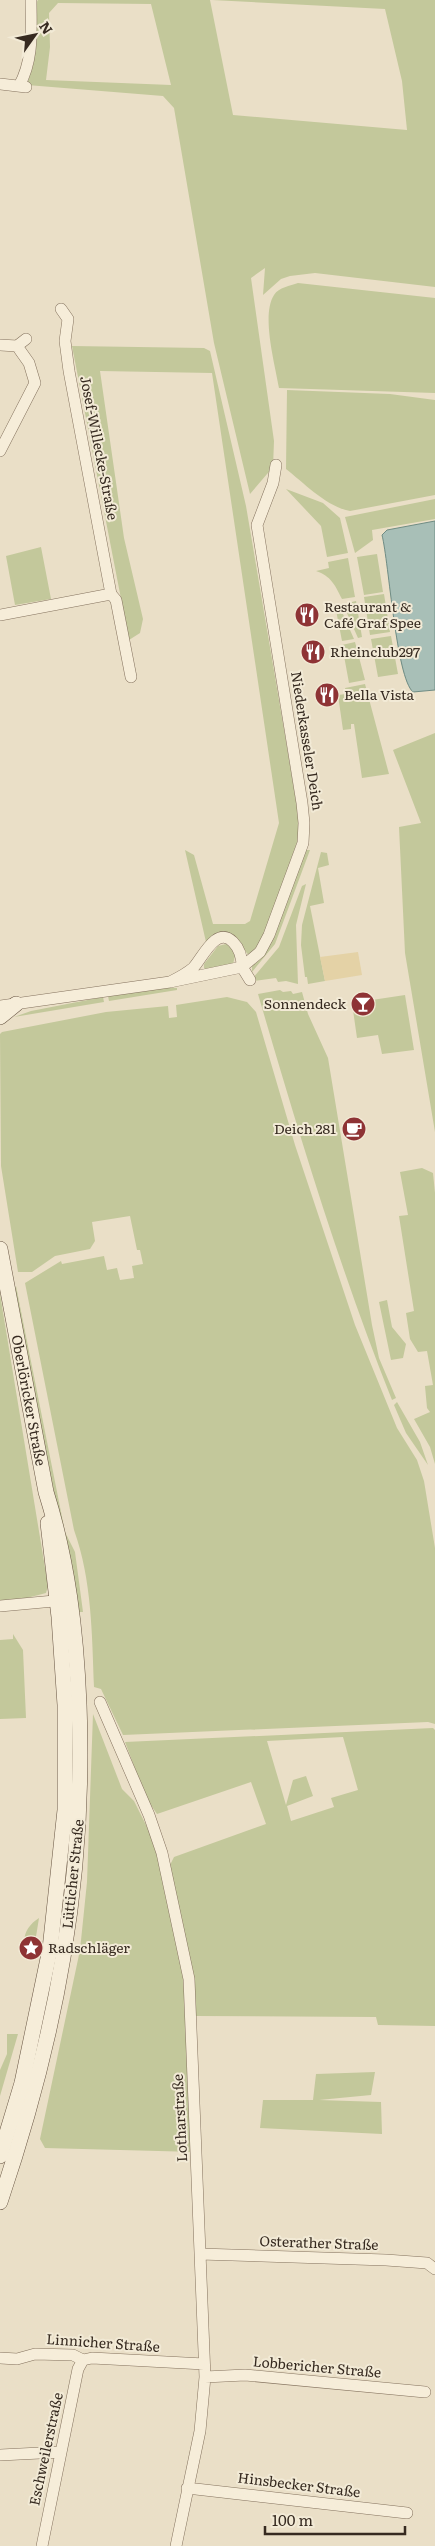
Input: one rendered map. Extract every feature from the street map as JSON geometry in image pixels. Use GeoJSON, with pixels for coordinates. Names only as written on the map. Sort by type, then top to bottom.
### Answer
{"type":"FeatureCollection","features":[{"type":"Feature","properties":{"kind":"main road"},"geometry":{"type":"LineString","coordinates":[[0,1017],[16,1004]]}},
{"type":"Feature","properties":{"kind":"main road","name":"Oberlöricker Straße"},"geometry":{"type":"LineString","coordinates":[[0,1249],[46,1492],[58,1530],[64,1600]]}},
{"type":"Feature","properties":{"kind":"main road","name":"Lütticher Straße"},"geometry":{"type":"LineString","coordinates":[[0,2156],[29,2054],[50,1949],[65,1810],[64,1600]]}},
{"type":"Feature","properties":{"kind":"main road","name":"Lütticher Straße"},"geometry":{"type":"LineString","coordinates":[[0,2202],[21,2141],[49,2035],[65,1953],[77,1855],[81,1760],[77,1652],[64,1600]]}},
{"type":"Feature","properties":{"kind":"main road"},"geometry":{"type":"LineString","coordinates":[[0,2128],[18,2069],[29,2054]]}},
{"type":"Feature","properties":{"kind":"street"},"geometry":{"type":"LineString","coordinates":[[0,84],[23,86],[31,53],[30,0]]}},
{"type":"Feature","properties":{"kind":"street","name":"Josef-Willecke-Straße"},"geometry":{"type":"LineString","coordinates":[[61,309],[68,319],[65,341],[69,371],[111,594],[116,600],[132,677]]}},
{"type":"Feature","properties":{"kind":"street"},"geometry":{"type":"LineString","coordinates":[[0,345],[21,343],[35,384],[0,451]]}},
{"type":"Feature","properties":{"kind":"street","name":"Niederkasseler Deich"},"geometry":{"type":"LineString","coordinates":[[242,967],[260,952],[269,935],[304,837],[301,798],[257,525],[272,483],[276,464]]}},
{"type":"Feature","properties":{"kind":"street"},"geometry":{"type":"LineString","coordinates":[[0,615],[111,594]]}},
{"type":"Feature","properties":{"kind":"street"},"geometry":{"type":"LineString","coordinates":[[170,982],[186,974],[195,966],[206,948],[224,938],[231,939],[238,947],[242,967],[250,980]]}},
{"type":"Feature","properties":{"kind":"street"},"geometry":{"type":"LineString","coordinates":[[0,1006],[170,982],[242,967]]}},
{"type":"Feature","properties":{"kind":"street"},"geometry":{"type":"LineString","coordinates":[[0,1606],[64,1600]]}},
{"type":"Feature","properties":{"kind":"street","name":"Lotharstraße"},"geometry":{"type":"LineString","coordinates":[[100,1702],[150,1815],[164,1858],[182,1937],[189,1978],[205,2377],[200,2431],[176,2546]]}},
{"type":"Feature","properties":{"kind":"street","name":"Osterather Straße"},"geometry":{"type":"LineString","coordinates":[[200,2254],[386,2260],[427,2264],[435,2269]]}},
{"type":"Feature","properties":{"kind":"street","name":"Linnicher Straße"},"geometry":{"type":"LineString","coordinates":[[0,2358],[17,2359],[35,2354],[73,2355],[83,2360],[92,2358],[204,2364]]}},
{"type":"Feature","properties":{"kind":"street","name":"Eschweilerstraße"},"geometry":{"type":"LineString","coordinates":[[42,2546],[78,2369],[83,2360]]}},
{"type":"Feature","properties":{"kind":"street","name":"Lobbericher Straße"},"geometry":{"type":"LineString","coordinates":[[205,2377],[245,2376],[426,2392]]}},
{"type":"Feature","properties":{"kind":"street"},"geometry":{"type":"LineString","coordinates":[[0,2455],[60,2452]]}},
{"type":"Feature","properties":{"kind":"street","name":"Hinsbecker Straße"},"geometry":{"type":"LineString","coordinates":[[187,2488],[407,2513]]}},
{"type":"Feature","properties":{"kind":"green space"},"geometry":{"type":"Polygon","coordinates":[[[38,0],[210,0],[233,115],[407,130],[402,81],[385,9],[212,0],[435,0],[435,287],[315,273],[281,279],[263,295],[265,268],[251,278],[274,441],[273,467],[250,494],[214,343],[174,108],[163,96],[27,85],[34,61],[35,5],[38,0]],[[58,3],[49,13],[50,47],[46,80],[171,85],[151,4],[58,3]]]}},
{"type":"Feature","properties":{"kind":"green space"},"geometry":{"type":"Polygon","coordinates":[[[298,283],[435,298],[435,393],[279,388],[270,340],[270,304],[274,295],[279,290],[298,283]]]}},
{"type":"Feature","properties":{"kind":"green space"},"geometry":{"type":"Polygon","coordinates":[[[72,346],[204,348],[210,351],[246,506],[299,818],[298,840],[262,940],[250,956],[236,938],[206,942],[185,850],[194,855],[213,924],[245,924],[250,921],[279,823],[212,373],[100,371],[124,538],[143,619],[140,633],[129,640],[72,346]]]}},
{"type":"Feature","properties":{"kind":"green space"},"geometry":{"type":"Polygon","coordinates":[[[287,390],[390,394],[435,400],[435,495],[350,511],[341,509],[324,500],[286,469],[287,390]]]}},
{"type":"Feature","properties":{"kind":"green space"},"geometry":{"type":"Polygon","coordinates":[[[286,489],[323,503],[340,518],[348,553],[327,557],[321,526],[286,489]]]}},
{"type":"Feature","properties":{"kind":"green space"},"geometry":{"type":"Polygon","coordinates":[[[435,499],[435,519],[372,530],[373,540],[355,553],[345,517],[435,499]]]}},
{"type":"Feature","properties":{"kind":"green space"},"geometry":{"type":"Polygon","coordinates":[[[41,547],[51,599],[15,605],[6,556],[41,547]]]}},
{"type":"Feature","properties":{"kind":"green space"},"geometry":{"type":"Polygon","coordinates":[[[377,554],[383,592],[364,595],[357,557],[377,554]]]}},
{"type":"Feature","properties":{"kind":"green space"},"geometry":{"type":"Polygon","coordinates":[[[348,558],[355,597],[342,599],[332,582],[316,571],[329,568],[328,562],[348,558]]]}},
{"type":"Feature","properties":{"kind":"green space"},"geometry":{"type":"Polygon","coordinates":[[[384,594],[390,632],[370,635],[364,597],[384,594]]]}},
{"type":"Feature","properties":{"kind":"green space"},"geometry":{"type":"Polygon","coordinates":[[[356,601],[362,637],[358,638],[343,604],[356,601]]]}},
{"type":"Feature","properties":{"kind":"green space"},"geometry":{"type":"Polygon","coordinates":[[[335,605],[339,605],[354,639],[342,641],[335,605]]]}},
{"type":"Feature","properties":{"kind":"green space"},"geometry":{"type":"Polygon","coordinates":[[[391,636],[398,674],[378,677],[371,639],[391,636]]]}},
{"type":"Feature","properties":{"kind":"green space"},"geometry":{"type":"Polygon","coordinates":[[[355,642],[365,680],[349,683],[342,645],[355,642]]]}},
{"type":"Feature","properties":{"kind":"green space"},"geometry":{"type":"Polygon","coordinates":[[[365,684],[389,774],[362,778],[354,724],[351,724],[351,729],[343,730],[338,695],[346,694],[345,688],[365,684]]]}},
{"type":"Feature","properties":{"kind":"green space"},"geometry":{"type":"Polygon","coordinates":[[[435,733],[435,1132],[405,953],[399,827],[421,823],[393,750],[435,733]]]}},
{"type":"Feature","properties":{"kind":"green space"},"geometry":{"type":"Polygon","coordinates":[[[306,850],[310,850],[275,944],[252,972],[252,965],[306,850]]]}},
{"type":"Feature","properties":{"kind":"green space"},"geometry":{"type":"Polygon","coordinates":[[[321,852],[327,853],[329,865],[318,868],[324,903],[310,906],[325,981],[308,984],[307,977],[305,977],[301,945],[302,925],[321,852]]]}},
{"type":"Feature","properties":{"kind":"green space"},"geometry":{"type":"Polygon","coordinates":[[[306,884],[296,925],[298,984],[286,981],[278,982],[276,978],[254,981],[253,978],[279,947],[302,886],[306,884]]]}},
{"type":"Feature","properties":{"kind":"green space"},"geometry":{"type":"Polygon","coordinates":[[[226,944],[231,946],[235,956],[233,964],[208,971],[204,968],[204,964],[218,946],[226,944]]]}},
{"type":"Feature","properties":{"kind":"green space"},"geometry":{"type":"Polygon","coordinates":[[[164,987],[177,988],[177,990],[109,1001],[108,996],[164,987]]]}},
{"type":"Feature","properties":{"kind":"green space"},"geometry":{"type":"Polygon","coordinates":[[[280,990],[283,992],[291,991],[293,994],[302,992],[308,1014],[328,1058],[372,1325],[379,1358],[396,1398],[392,1400],[337,1249],[304,1148],[258,994],[280,990]]]}},
{"type":"Feature","properties":{"kind":"green space"},"geometry":{"type":"Polygon","coordinates":[[[405,995],[414,1050],[382,1054],[378,1035],[357,1038],[352,1003],[405,995]]]}},
{"type":"Feature","properties":{"kind":"green space"},"geometry":{"type":"Polygon","coordinates":[[[103,997],[104,1002],[14,1017],[31,1011],[103,997]]]}},
{"type":"Feature","properties":{"kind":"green space"},"geometry":{"type":"Polygon","coordinates":[[[227,997],[247,1002],[256,1012],[295,1145],[355,1325],[397,1428],[417,1460],[424,1481],[435,1548],[435,1724],[428,1722],[123,1735],[101,1689],[94,1687],[88,1588],[74,1530],[25,1283],[61,1261],[62,1264],[104,1256],[107,1270],[117,1268],[120,1280],[134,1278],[132,1266],[143,1264],[140,1250],[137,1250],[130,1216],[92,1222],[95,1241],[90,1249],[55,1256],[32,1272],[18,1272],[1,1166],[0,1034],[2,1032],[106,1012],[168,1006],[169,1018],[177,1017],[176,1005],[227,997]]]}},
{"type":"Feature","properties":{"kind":"green space"},"geometry":{"type":"Polygon","coordinates":[[[422,1168],[433,1173],[435,1193],[435,1464],[430,1447],[414,1419],[430,1412],[427,1408],[425,1386],[433,1385],[427,1351],[418,1352],[410,1339],[406,1313],[414,1311],[399,1216],[408,1215],[400,1172],[422,1168]]]}},
{"type":"Feature","properties":{"kind":"green space"},"geometry":{"type":"Polygon","coordinates":[[[16,1286],[65,1532],[75,1552],[83,1612],[78,1612],[14,1292],[16,1286]]]}},
{"type":"Feature","properties":{"kind":"green space"},"geometry":{"type":"Polygon","coordinates":[[[0,1294],[48,1586],[46,1593],[23,1599],[0,1601],[0,1294]]]}},
{"type":"Feature","properties":{"kind":"green space"},"geometry":{"type":"Polygon","coordinates":[[[387,1300],[392,1327],[406,1344],[403,1358],[391,1360],[379,1302],[387,1300]]]}},
{"type":"Feature","properties":{"kind":"green space"},"geometry":{"type":"Polygon","coordinates":[[[397,1402],[420,1442],[428,1465],[406,1433],[394,1405],[397,1402]]]}},
{"type":"Feature","properties":{"kind":"green space"},"geometry":{"type":"Polygon","coordinates":[[[13,1634],[23,1650],[26,1718],[0,1719],[0,1640],[13,1639],[13,1634]]]}},
{"type":"Feature","properties":{"kind":"green space"},"geometry":{"type":"Polygon","coordinates":[[[93,1714],[122,1789],[134,1801],[160,1853],[180,1937],[196,2152],[45,2148],[40,2139],[80,1950],[87,1882],[93,1714]]]}},
{"type":"Feature","properties":{"kind":"green space"},"geometry":{"type":"Polygon","coordinates":[[[433,1728],[435,1730],[435,2026],[378,2025],[376,2017],[194,2016],[168,1869],[174,1857],[266,1824],[251,1782],[157,1814],[146,1798],[125,1742],[433,1728]],[[343,1737],[267,1741],[286,1805],[293,1780],[306,1776],[313,1796],[287,1806],[291,1821],[334,1807],[331,1798],[358,1790],[343,1737]]]}},
{"type":"Feature","properties":{"kind":"green space"},"geometry":{"type":"Polygon","coordinates":[[[39,1918],[34,1949],[29,1954],[24,1939],[25,1934],[34,1921],[39,1918]]]}},
{"type":"Feature","properties":{"kind":"green space"},"geometry":{"type":"Polygon","coordinates":[[[7,2034],[18,2034],[0,2096],[0,2070],[7,2054],[7,2034]]]}},
{"type":"Feature","properties":{"kind":"green space"},"geometry":{"type":"Polygon","coordinates":[[[375,2072],[371,2095],[319,2100],[381,2102],[382,2134],[260,2128],[263,2100],[313,2100],[316,2074],[375,2072]]]}},
{"type":"Feature","properties":{"kind":"sand"},"geometry":{"type":"Polygon","coordinates":[[[358,952],[362,975],[325,981],[320,957],[358,952]]]}},
{"type":"Feature","properties":{"kind":"water"},"geometry":{"type":"Polygon","coordinates":[[[435,521],[435,690],[413,692],[407,682],[402,665],[382,535],[387,530],[435,521]]]}},
{"type":"Feature","properties":{"kind":"place","name":"Restaurant & Café Graf Spee"},"geometry":{"type":"Point","coordinates":[307,615]}},
{"type":"Feature","properties":{"kind":"place","name":"Rheinclub297"},"geometry":{"type":"Point","coordinates":[313,652]}},
{"type":"Feature","properties":{"kind":"place","name":"Bella Vista"},"geometry":{"type":"Point","coordinates":[327,695]}},
{"type":"Feature","properties":{"kind":"place","name":"Sonnendeck"},"geometry":{"type":"Point","coordinates":[363,1004]}},
{"type":"Feature","properties":{"kind":"place","name":"Deich 281"},"geometry":{"type":"Point","coordinates":[354,1129]}},
{"type":"Feature","properties":{"kind":"place","name":"Radschläger"},"geometry":{"type":"Point","coordinates":[31,1948]}}]}
